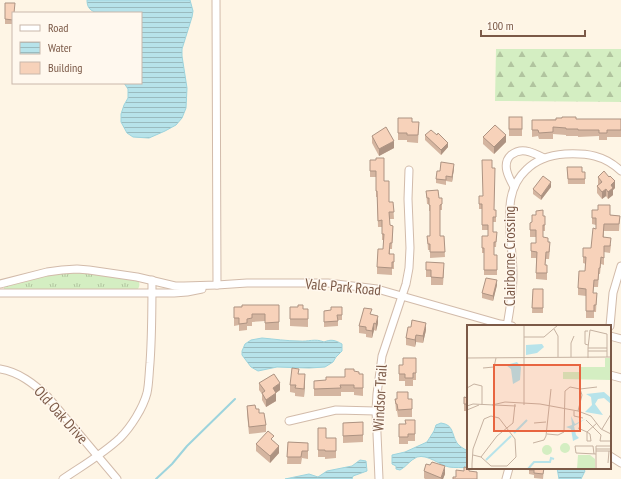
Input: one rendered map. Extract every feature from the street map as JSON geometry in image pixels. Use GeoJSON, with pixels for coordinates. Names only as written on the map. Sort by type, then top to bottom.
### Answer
{"type":"FeatureCollection","features":[{"type":"Feature","properties":{"kind":"street"},"geometry":{"type":"LineString","coordinates":[[216,0],[217,286]]}},
{"type":"Feature","properties":{"kind":"street","name":"Clairborne Crossing"},"geometry":{"type":"LineString","coordinates":[[514,187],[507,172],[506,164],[508,159],[513,154],[519,151],[526,151],[532,152],[544,158]]}},
{"type":"Feature","properties":{"kind":"street","name":"Clairborne Crossing"},"geometry":{"type":"LineString","coordinates":[[509,325],[513,282],[509,206],[514,187],[523,172],[544,158],[565,154],[592,155],[604,159],[621,170]]}},
{"type":"Feature","properties":{"kind":"street","name":"Windsor Trail"},"geometry":{"type":"LineString","coordinates":[[379,479],[376,411],[377,394],[382,356],[408,276],[410,258],[408,199],[409,170]]}},
{"type":"Feature","properties":{"kind":"street"},"geometry":{"type":"LineString","coordinates":[[610,325],[614,286],[619,276],[621,266]]}},
{"type":"Feature","properties":{"kind":"street","name":"Vale Park Road"},"geometry":{"type":"LineString","coordinates":[[0,284],[54,271],[77,269],[95,270],[152,280],[175,286],[217,286]]}},
{"type":"Feature","properties":{"kind":"street"},"geometry":{"type":"LineString","coordinates":[[63,479],[120,438],[140,409],[146,394],[151,342],[152,280]]}},
{"type":"Feature","properties":{"kind":"street","name":"Vale Park Road"},"geometry":{"type":"LineString","coordinates":[[0,293],[174,293],[247,283],[328,283],[377,289],[505,325]]}},
{"type":"Feature","properties":{"kind":"street"},"geometry":{"type":"LineString","coordinates":[[611,336],[621,339]]}},
{"type":"Feature","properties":{"kind":"street","name":"Old Oak Drive"},"geometry":{"type":"LineString","coordinates":[[0,369],[21,376],[48,396],[117,479]]}},
{"type":"Feature","properties":{"kind":"street"},"geometry":{"type":"LineString","coordinates":[[611,375],[621,378]]}},
{"type":"Feature","properties":{"kind":"street"},"geometry":{"type":"LineString","coordinates":[[289,421],[336,410],[376,411]]}},
{"type":"Feature","properties":{"kind":"street"},"geometry":{"type":"LineString","coordinates":[[611,457],[621,463]]}},
{"type":"Feature","properties":{"kind":"street"},"geometry":{"type":"LineString","coordinates":[[507,479],[509,469]]}},
{"type":"Feature","properties":{"kind":"green space"},"geometry":{"type":"Polygon","coordinates":[[[496,49],[621,49],[621,102],[495,101],[496,49]]]}},
{"type":"Feature","properties":{"kind":"green space"},"geometry":{"type":"Polygon","coordinates":[[[76,272],[138,280],[139,286],[137,290],[4,290],[4,286],[40,276],[76,272]]]}},
{"type":"Feature","properties":{"kind":"water"},"geometry":{"type":"Polygon","coordinates":[[[87,0],[190,0],[193,11],[182,49],[187,88],[186,108],[182,118],[176,125],[149,138],[133,137],[127,133],[121,122],[121,114],[128,98],[128,89],[125,84],[142,84],[142,12],[95,12],[89,8],[87,0]]]}},
{"type":"Feature","properties":{"kind":"water"},"geometry":{"type":"Polygon","coordinates":[[[262,338],[294,341],[318,340],[324,342],[333,340],[342,344],[342,351],[333,362],[325,367],[277,367],[258,371],[251,367],[242,355],[242,351],[245,344],[251,340],[262,338]]]}},
{"type":"Feature","properties":{"kind":"water"},"geometry":{"type":"Polygon","coordinates":[[[441,423],[448,426],[452,430],[457,443],[467,450],[467,468],[449,467],[421,456],[415,458],[400,470],[396,469],[396,466],[392,464],[392,455],[405,452],[427,442],[436,425],[441,423]]]}},
{"type":"Feature","properties":{"kind":"water"},"geometry":{"type":"Polygon","coordinates":[[[360,460],[366,461],[367,471],[353,476],[352,479],[285,479],[309,474],[318,477],[327,471],[352,466],[360,460]]]}},
{"type":"Feature","properties":{"kind":"water"},"geometry":{"type":"Polygon","coordinates":[[[557,469],[584,469],[585,471],[581,479],[559,479],[557,469]]]}},
{"type":"Feature","properties":{"kind":"building"},"geometry":{"type":"Polygon","coordinates":[[[5,3],[15,3],[14,12],[12,12],[12,20],[5,19],[5,3]]]}},
{"type":"Feature","properties":{"kind":"building"},"geometry":{"type":"Polygon","coordinates":[[[509,117],[522,117],[522,129],[509,129],[509,117]]]}},
{"type":"Feature","properties":{"kind":"building"},"geometry":{"type":"Polygon","coordinates":[[[576,117],[576,119],[621,119],[621,130],[607,130],[607,133],[599,133],[599,130],[578,130],[553,127],[553,132],[539,133],[538,130],[532,130],[532,120],[556,120],[556,118],[576,117]]]}},
{"type":"Feature","properties":{"kind":"building"},"geometry":{"type":"Polygon","coordinates":[[[398,118],[412,118],[412,122],[419,122],[418,135],[398,133],[398,118]]]}},
{"type":"Feature","properties":{"kind":"building"},"geometry":{"type":"Polygon","coordinates":[[[495,125],[506,135],[494,147],[483,137],[495,125]]]}},
{"type":"Feature","properties":{"kind":"building"},"geometry":{"type":"Polygon","coordinates":[[[386,127],[394,141],[379,149],[372,136],[386,127]]]}},
{"type":"Feature","properties":{"kind":"building"},"geometry":{"type":"Polygon","coordinates":[[[431,130],[437,135],[438,133],[448,143],[441,150],[425,135],[431,130]]]}},
{"type":"Feature","properties":{"kind":"building"},"geometry":{"type":"Polygon","coordinates":[[[376,158],[384,158],[384,181],[389,181],[389,202],[393,202],[394,212],[389,212],[390,225],[393,226],[392,243],[390,243],[389,254],[394,254],[392,268],[377,267],[378,249],[383,249],[384,234],[382,234],[382,220],[378,221],[376,171],[370,171],[370,160],[376,160],[376,158]]]}},
{"type":"Feature","properties":{"kind":"building"},"geometry":{"type":"Polygon","coordinates":[[[482,160],[492,160],[492,168],[495,168],[494,210],[496,210],[496,217],[493,217],[493,232],[497,232],[496,242],[494,242],[494,255],[497,255],[497,270],[484,270],[484,248],[482,248],[482,236],[488,236],[488,225],[482,225],[482,204],[479,204],[479,196],[483,196],[482,160]]]}},
{"type":"Feature","properties":{"kind":"building"},"geometry":{"type":"Polygon","coordinates":[[[441,162],[454,164],[452,177],[446,176],[446,180],[436,179],[437,171],[440,171],[441,162]]]}},
{"type":"Feature","properties":{"kind":"building"},"geometry":{"type":"Polygon","coordinates":[[[567,167],[582,167],[582,172],[585,172],[585,179],[568,179],[567,167]]]}},
{"type":"Feature","properties":{"kind":"building"},"geometry":{"type":"Polygon","coordinates":[[[604,171],[615,181],[611,185],[613,188],[608,192],[606,189],[602,192],[597,186],[602,182],[598,177],[604,171]]]}},
{"type":"Feature","properties":{"kind":"building"},"geometry":{"type":"Polygon","coordinates":[[[543,176],[551,182],[541,196],[533,189],[543,176]]]}},
{"type":"Feature","properties":{"kind":"building"},"geometry":{"type":"Polygon","coordinates":[[[438,190],[439,198],[442,198],[442,204],[440,205],[440,236],[444,236],[445,252],[430,252],[430,244],[428,244],[427,236],[430,236],[430,205],[426,191],[438,190]]]}},
{"type":"Feature","properties":{"kind":"building"},"geometry":{"type":"Polygon","coordinates":[[[598,205],[610,205],[610,215],[620,216],[619,224],[604,224],[603,237],[611,238],[610,246],[604,246],[604,258],[601,257],[598,280],[594,280],[593,293],[597,293],[594,311],[586,311],[586,289],[578,288],[579,271],[585,271],[586,257],[583,257],[583,248],[591,248],[593,228],[596,229],[596,218],[592,218],[592,210],[598,210],[598,205]]]}},
{"type":"Feature","properties":{"kind":"building"},"geometry":{"type":"Polygon","coordinates":[[[543,210],[545,225],[543,225],[543,237],[548,238],[548,242],[550,242],[549,252],[546,252],[545,265],[547,265],[547,273],[536,273],[537,252],[531,251],[531,243],[536,243],[536,230],[530,230],[530,223],[532,222],[532,215],[536,215],[536,211],[543,210]]]}},
{"type":"Feature","properties":{"kind":"building"},"geometry":{"type":"Polygon","coordinates":[[[426,262],[444,263],[443,278],[431,277],[431,270],[426,270],[426,262]]]}},
{"type":"Feature","properties":{"kind":"building"},"geometry":{"type":"Polygon","coordinates":[[[486,278],[497,280],[493,296],[482,293],[486,278]]]}},
{"type":"Feature","properties":{"kind":"building"},"geometry":{"type":"Polygon","coordinates":[[[533,289],[543,289],[543,308],[532,308],[533,289]]]}},
{"type":"Feature","properties":{"kind":"building"},"geometry":{"type":"Polygon","coordinates":[[[242,305],[279,305],[279,322],[265,323],[265,314],[252,314],[252,318],[247,319],[247,323],[239,324],[239,318],[234,318],[234,307],[242,307],[242,305]]]}},
{"type":"Feature","properties":{"kind":"building"},"geometry":{"type":"Polygon","coordinates":[[[298,305],[303,305],[303,309],[308,309],[308,319],[290,319],[290,307],[298,307],[298,305]]]}},
{"type":"Feature","properties":{"kind":"building"},"geometry":{"type":"Polygon","coordinates":[[[331,307],[342,307],[342,315],[337,315],[338,321],[324,322],[324,311],[331,310],[331,307]]]}},
{"type":"Feature","properties":{"kind":"building"},"geometry":{"type":"Polygon","coordinates":[[[364,308],[372,309],[370,314],[378,316],[372,331],[366,330],[366,327],[359,326],[364,308]]]}},
{"type":"Feature","properties":{"kind":"building"},"geometry":{"type":"Polygon","coordinates":[[[412,320],[426,323],[423,336],[416,335],[415,340],[406,338],[408,327],[411,327],[412,320]]]}},
{"type":"Feature","properties":{"kind":"building"},"geometry":{"type":"Polygon","coordinates":[[[403,358],[416,358],[416,373],[413,373],[413,378],[405,378],[405,374],[399,374],[399,365],[403,365],[403,358]]]}},
{"type":"Feature","properties":{"kind":"building"},"geometry":{"type":"Polygon","coordinates":[[[292,368],[299,369],[298,374],[305,374],[304,389],[295,388],[296,385],[290,385],[292,368]]]}},
{"type":"Feature","properties":{"kind":"building"},"geometry":{"type":"Polygon","coordinates":[[[345,369],[354,369],[354,371],[359,372],[359,374],[363,374],[363,388],[354,388],[354,385],[340,385],[341,388],[314,389],[314,381],[326,380],[326,377],[345,377],[345,369]]]}},
{"type":"Feature","properties":{"kind":"building"},"geometry":{"type":"Polygon","coordinates":[[[274,374],[280,383],[273,388],[276,393],[266,400],[262,393],[265,391],[259,383],[274,374]]]}},
{"type":"Feature","properties":{"kind":"building"},"geometry":{"type":"Polygon","coordinates":[[[397,392],[408,392],[408,399],[412,399],[412,409],[398,410],[395,399],[397,399],[397,392]]]}},
{"type":"Feature","properties":{"kind":"building"},"geometry":{"type":"Polygon","coordinates":[[[464,397],[467,398],[467,404],[464,404],[464,397]]]}},
{"type":"Feature","properties":{"kind":"building"},"geometry":{"type":"Polygon","coordinates":[[[255,405],[256,409],[259,409],[259,413],[264,413],[266,425],[249,427],[247,406],[255,405]]]}},
{"type":"Feature","properties":{"kind":"building"},"geometry":{"type":"Polygon","coordinates":[[[405,420],[415,420],[415,434],[408,434],[408,437],[399,437],[399,424],[406,424],[405,420]]]}},
{"type":"Feature","properties":{"kind":"building"},"geometry":{"type":"Polygon","coordinates":[[[363,422],[363,435],[343,436],[343,423],[363,422]]]}},
{"type":"Feature","properties":{"kind":"building"},"geometry":{"type":"Polygon","coordinates":[[[318,428],[326,428],[326,438],[336,438],[336,451],[318,450],[318,428]]]}},
{"type":"Feature","properties":{"kind":"building"},"geometry":{"type":"Polygon","coordinates":[[[268,431],[274,436],[271,439],[279,446],[270,456],[256,444],[268,431]]]}},
{"type":"Feature","properties":{"kind":"building"},"geometry":{"type":"Polygon","coordinates":[[[288,442],[308,443],[308,451],[302,451],[301,457],[287,457],[288,442]]]}},
{"type":"Feature","properties":{"kind":"building"},"geometry":{"type":"Polygon","coordinates":[[[432,462],[445,466],[441,478],[424,471],[426,464],[430,465],[432,462]]]}},
{"type":"Feature","properties":{"kind":"building"},"geometry":{"type":"Polygon","coordinates":[[[464,467],[469,469],[469,471],[477,472],[477,479],[453,479],[453,477],[456,477],[456,470],[464,471],[464,467]]]}},
{"type":"Feature","properties":{"kind":"building"},"geometry":{"type":"Polygon","coordinates":[[[544,469],[543,474],[534,473],[534,470],[529,470],[544,469]]]}},
{"type":"Feature","properties":{"kind":"waterway"},"geometry":{"type":"LineString","coordinates":[[156,479],[235,399]]}}]}
